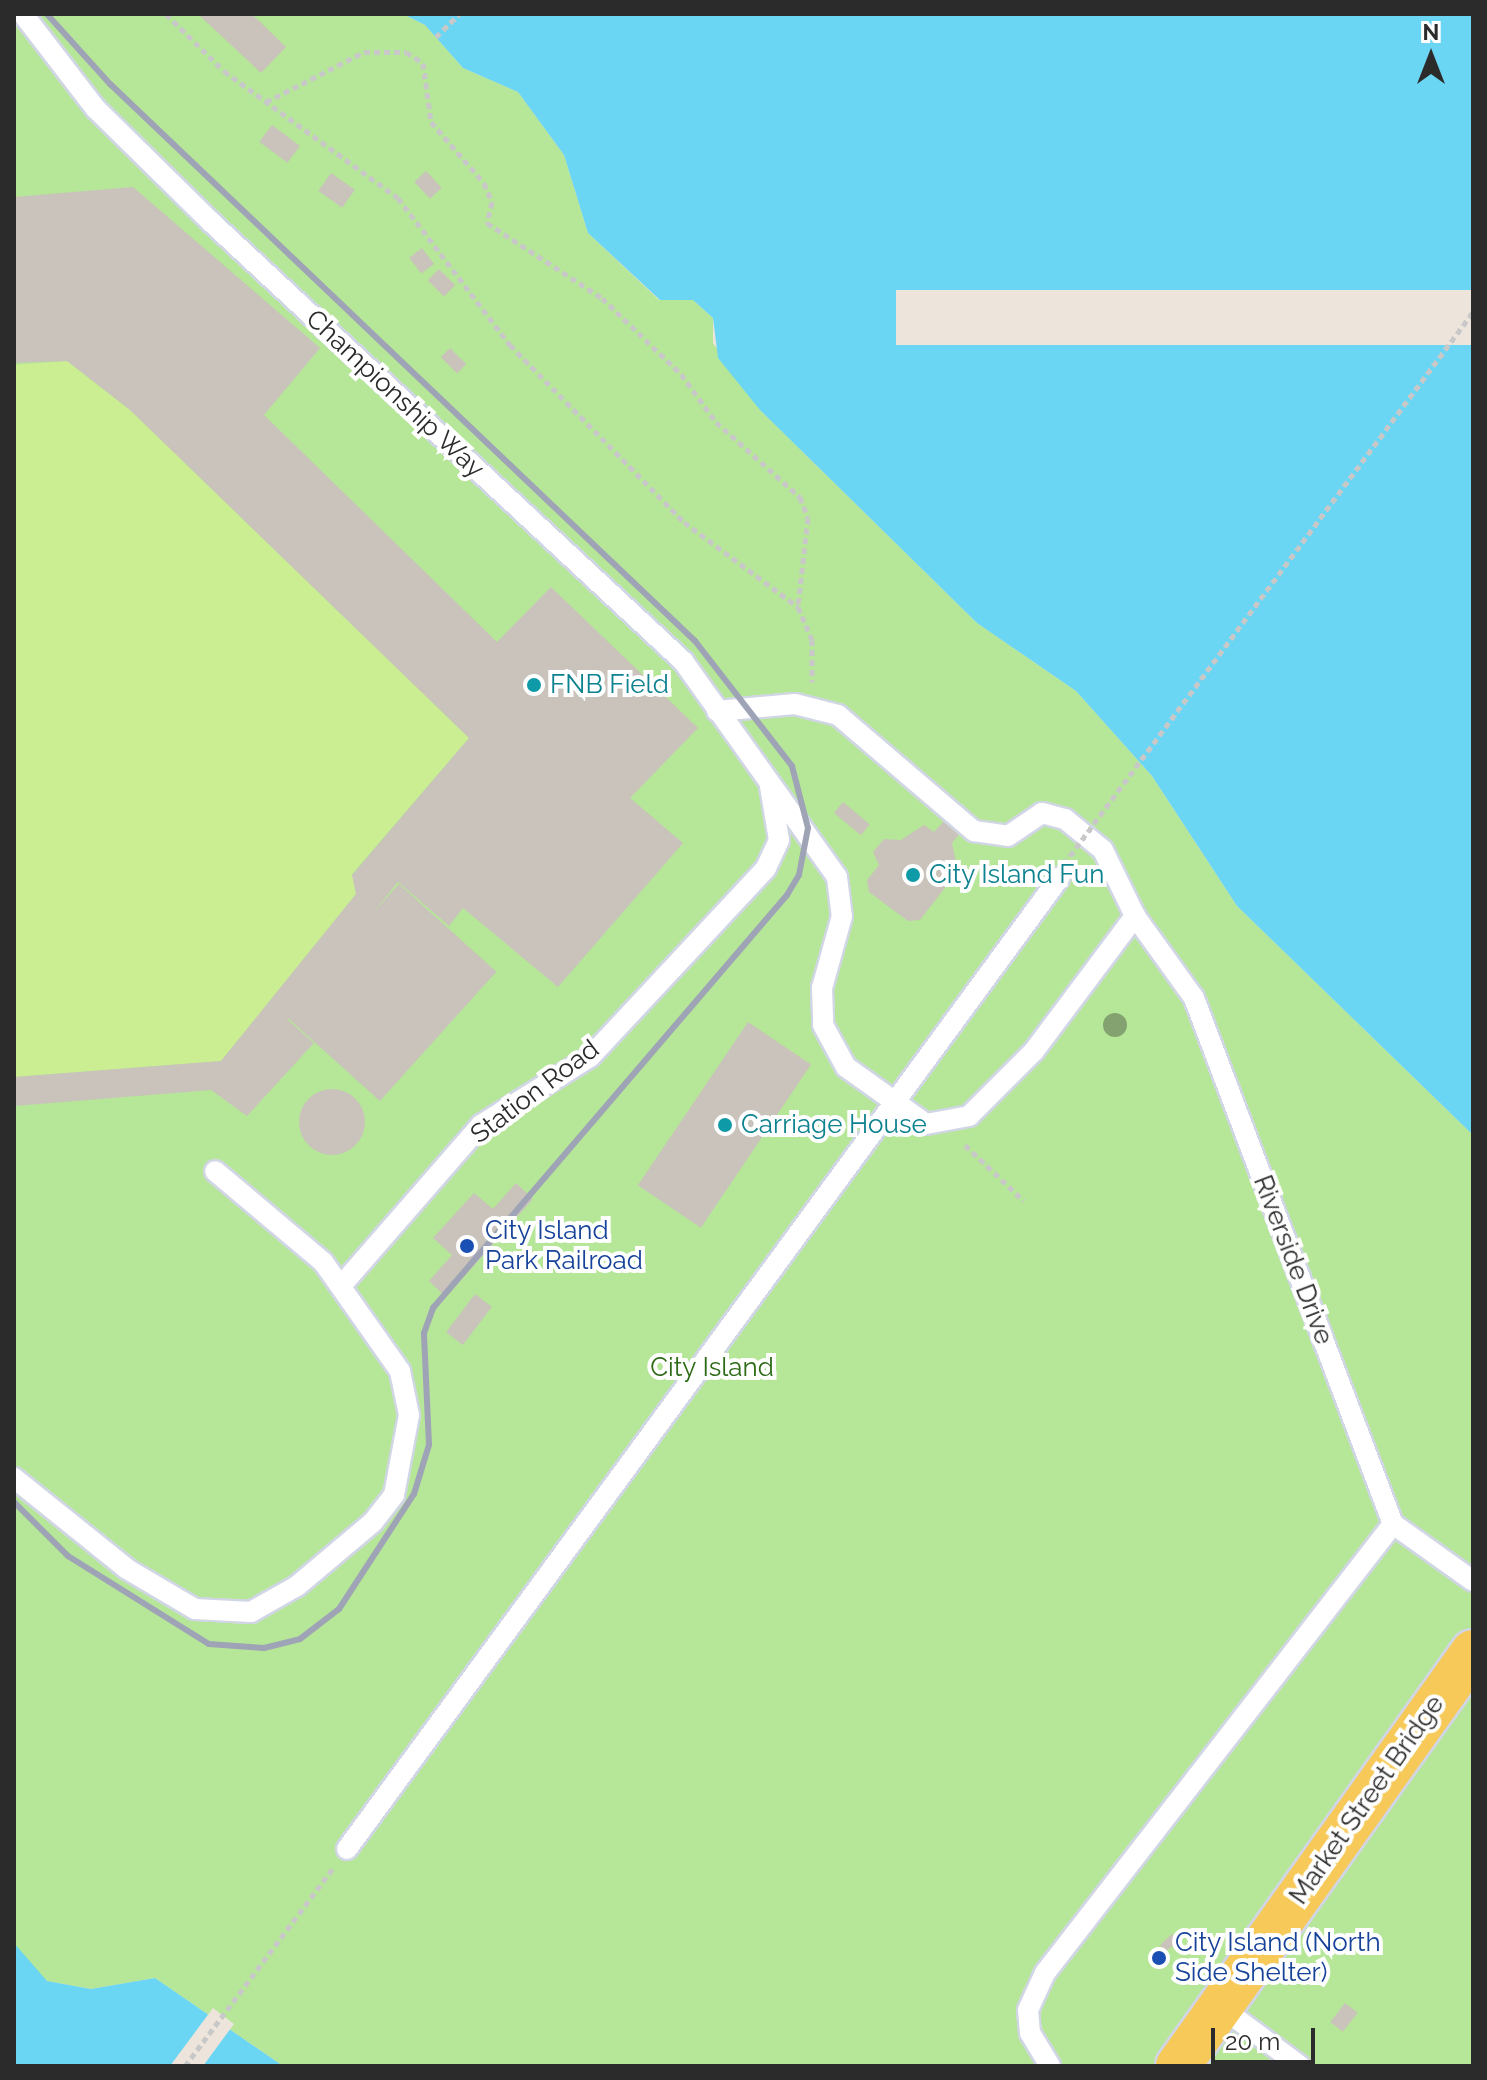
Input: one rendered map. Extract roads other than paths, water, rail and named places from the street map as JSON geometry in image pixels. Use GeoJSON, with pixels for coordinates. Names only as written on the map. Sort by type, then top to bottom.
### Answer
{"type":"FeatureCollection","features":[{"type":"Feature","properties":{"kind":"main road","name":"Market Street Bridge"},"geometry":{"type":"LineString","coordinates":[[1178,2066],[1222,2008],[1427,1712],[1473,1652]]}},
{"type":"Feature","properties":{"kind":"lane","name":"Championship Way"},"geometry":{"type":"LineString","coordinates":[[23,14],[96,109],[683,661],[717,711],[767,774],[837,877],[842,916],[822,988],[831,1048],[897,1103],[926,1124],[944,1125],[969,1116],[1034,1051],[1135,916]]}},
{"type":"Feature","properties":{"kind":"lane","name":"Riverside Drive"},"geometry":{"type":"LineString","coordinates":[[717,711],[808,707],[838,715],[974,831],[1008,836],[1042,813],[1065,819],[1103,850],[1135,916],[1194,998],[1393,1524]]}},
{"type":"Feature","properties":{"kind":"lane","name":"Station Road"},"geometry":{"type":"LineString","coordinates":[[341,1286],[481,1125],[590,1057],[766,868],[779,840],[767,774]]}},
{"type":"Feature","properties":{"kind":"lane"},"geometry":{"type":"LineString","coordinates":[[347,1849],[897,1103],[1062,871]]}},
{"type":"Feature","properties":{"kind":"lane"},"geometry":{"type":"LineString","coordinates":[[14,1478],[127,1569],[195,1609],[251,1612],[297,1586],[373,1522],[394,1495],[409,1415],[400,1371],[323,1262],[215,1171]]}},
{"type":"Feature","properties":{"kind":"lane"},"geometry":{"type":"LineString","coordinates":[[1050,2066],[1030,2033],[1028,2010],[1045,1973],[1393,1524],[1473,1581]]}},
{"type":"Feature","properties":{"kind":"lane"},"geometry":{"type":"LineString","coordinates":[[1222,2008],[1300,2066]]}},
{"type":"Feature","properties":{"kind":"water"},"geometry":{"type":"Polygon","coordinates":[[[403,14],[1473,14],[1473,1135],[1237,906],[1152,776],[1076,691],[977,623],[760,410],[718,358],[713,318],[693,300],[660,300],[588,233],[564,155],[518,92],[463,68],[425,25],[403,14]]]}},
{"type":"Feature","properties":{"kind":"water"},"geometry":{"type":"Polygon","coordinates":[[[14,1943],[47,1981],[91,1989],[155,1978],[283,2066],[14,2066],[14,1943]]]}},
{"type":"Feature","properties":{"kind":"railway"},"geometry":{"type":"LineString","coordinates":[[14,1502],[68,1556],[209,1644],[264,1648],[300,1639],[339,1609],[414,1494],[429,1445],[424,1333],[433,1308],[787,895],[799,875],[808,828],[792,766],[695,641],[110,84],[47,14]]}},
{"type":"Feature","properties":{"kind":"place","name":"FNB Field"},"geometry":{"type":"Point","coordinates":[534,685]}},
{"type":"Feature","properties":{"kind":"place","name":"City Island Fun"},"geometry":{"type":"Point","coordinates":[913,875]}},
{"type":"Feature","properties":{"kind":"place","name":"Carriage House"},"geometry":{"type":"Point","coordinates":[725,1125]}},
{"type":"Feature","properties":{"kind":"place","name":"City Island Park Railroad"},"geometry":{"type":"Point","coordinates":[467,1246]}},
{"type":"Feature","properties":{"kind":"place","name":"City Island (North Side Shelter)"},"geometry":{"type":"Point","coordinates":[1159,1958]}},
{"type":"Feature","properties":{"kind":"park label","name":"City Island"},"geometry":{"type":"Point","coordinates":[712,1368]}}]}
